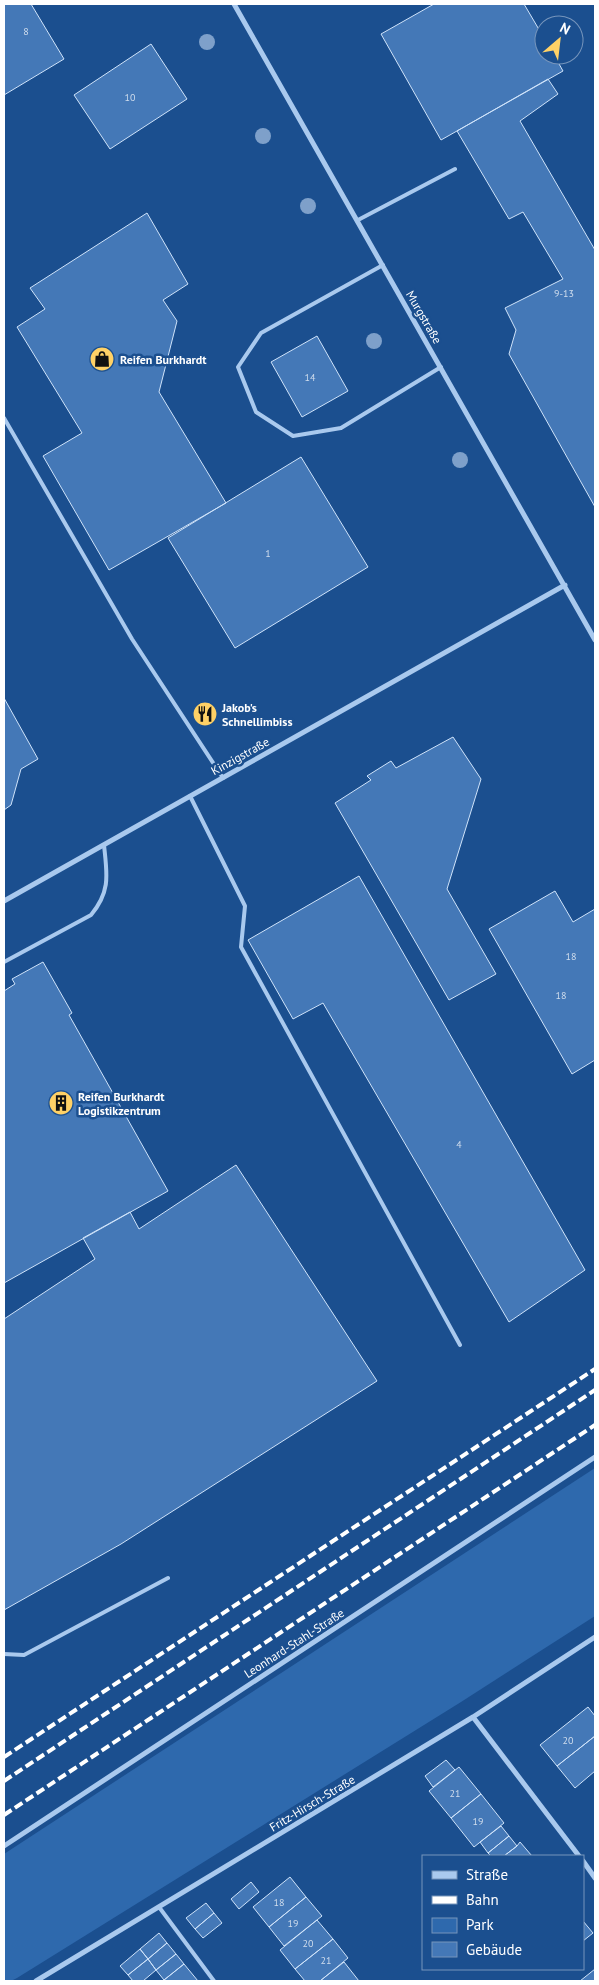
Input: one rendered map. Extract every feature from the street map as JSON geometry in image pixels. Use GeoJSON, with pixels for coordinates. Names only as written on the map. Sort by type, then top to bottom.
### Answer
{"type":"FeatureCollection","features":[{"type":"Feature","properties":{"kind":"street","name":"Murgstraße"},"geometry":{"type":"LineString","coordinates":[[234,4],[595,640]]}},
{"type":"Feature","properties":{"kind":"street","name":"Kinzigstraße"},"geometry":{"type":"LineString","coordinates":[[4,901],[565,585]]}},
{"type":"Feature","properties":{"kind":"street","name":"Leonhard-Stahl-Straße"},"geometry":{"type":"LineString","coordinates":[[4,1846],[595,1457]]}},
{"type":"Feature","properties":{"kind":"street","name":"Fritz-Hirsch-Straße"},"geometry":{"type":"LineString","coordinates":[[38,1981],[473,1717],[595,1637]]}},
{"type":"Feature","properties":{"kind":"street"},"geometry":{"type":"LineString","coordinates":[[473,1717],[578,1855]]}},
{"type":"Feature","properties":{"kind":"street"},"geometry":{"type":"LineString","coordinates":[[584,1863],[595,1878]]}},
{"type":"Feature","properties":{"kind":"lane"},"geometry":{"type":"LineString","coordinates":[[358,220],[455,169]]}},
{"type":"Feature","properties":{"kind":"lane"},"geometry":{"type":"LineString","coordinates":[[383,265],[261,333],[238,367],[256,412],[293,436],[341,428],[441,367]]}},
{"type":"Feature","properties":{"kind":"lane"},"geometry":{"type":"LineString","coordinates":[[4,418],[132,639],[223,778]]}},
{"type":"Feature","properties":{"kind":"lane"},"geometry":{"type":"LineString","coordinates":[[190,796],[245,906],[241,947],[460,1345]]}},
{"type":"Feature","properties":{"kind":"lane"},"geometry":{"type":"LineString","coordinates":[[4,962],[91,915],[101,903],[107,882],[104,845]]}},
{"type":"Feature","properties":{"kind":"lane"},"geometry":{"type":"LineString","coordinates":[[4,1654],[24,1655],[168,1578]]}},
{"type":"Feature","properties":{"kind":"lane"},"geometry":{"type":"LineString","coordinates":[[159,1907],[214,1981]]}},
{"type":"Feature","properties":{"kind":"green space"},"geometry":{"type":"Polygon","coordinates":[[[595,1468],[595,1616],[461,1702],[17,1978],[11,1981],[4,1981],[4,1854],[595,1468]]]}},
{"type":"Feature","properties":{"kind":"building"},"geometry":{"type":"Polygon","coordinates":[[[4,4],[31,4],[64,59],[4,95],[4,4]]]}},
{"type":"Feature","properties":{"kind":"building"},"geometry":{"type":"Polygon","coordinates":[[[434,4],[524,4],[534,21],[534,65],[560,65],[563,71],[441,140],[381,34],[434,4]]]}},
{"type":"Feature","properties":{"kind":"building"},"geometry":{"type":"Polygon","coordinates":[[[151,44],[187,99],[110,149],[74,95],[151,44]]]}},
{"type":"Feature","properties":{"kind":"building"},"geometry":{"type":"Polygon","coordinates":[[[548,79],[558,94],[520,121],[595,250],[595,507],[509,354],[516,330],[505,308],[563,279],[523,212],[509,219],[457,131],[548,79]]]}},
{"type":"Feature","properties":{"kind":"building","name":"Reifen Burkhardt"},"geometry":{"type":"Polygon","coordinates":[[[147,213],[188,284],[163,300],[177,321],[159,392],[226,503],[109,570],[43,456],[82,433],[17,327],[45,309],[30,288],[147,213]]]}},
{"type":"Feature","properties":{"kind":"building"},"geometry":{"type":"Polygon","coordinates":[[[317,336],[348,391],[302,417],[271,362],[317,336]]]}},
{"type":"Feature","properties":{"kind":"building"},"geometry":{"type":"Polygon","coordinates":[[[301,457],[368,567],[235,648],[168,538],[301,457]]]}},
{"type":"Feature","properties":{"kind":"building"},"geometry":{"type":"Polygon","coordinates":[[[4,698],[38,759],[21,769],[11,805],[4,810],[4,698]]]}},
{"type":"Feature","properties":{"kind":"building"},"geometry":{"type":"Polygon","coordinates":[[[453,737],[481,779],[447,889],[496,974],[449,1000],[335,803],[371,780],[367,776],[391,761],[396,768],[453,737]]]}},
{"type":"Feature","properties":{"kind":"building"},"geometry":{"type":"Polygon","coordinates":[[[359,876],[585,1270],[509,1322],[323,1003],[293,1019],[248,940],[359,876]]]}},
{"type":"Feature","properties":{"kind":"building"},"geometry":{"type":"Polygon","coordinates":[[[555,891],[573,922],[595,909],[595,1060],[572,1074],[489,929],[555,891]]]}},
{"type":"Feature","properties":{"kind":"building","name":"Reifen Burkhardt Logistikzentrum"},"geometry":{"type":"Polygon","coordinates":[[[43,962],[72,1013],[69,1015],[168,1191],[4,1283],[4,991],[15,984],[12,979],[43,962]]]}},
{"type":"Feature","properties":{"kind":"building"},"geometry":{"type":"Polygon","coordinates":[[[236,1165],[377,1381],[121,1544],[4,1610],[4,1319],[95,1259],[83,1238],[130,1212],[139,1229],[236,1165]]]}},
{"type":"Feature","properties":{"kind":"building"},"geometry":{"type":"Polygon","coordinates":[[[588,1707],[595,1716],[595,1736],[557,1766],[540,1745],[588,1707]]]}},
{"type":"Feature","properties":{"kind":"building"},"geometry":{"type":"Polygon","coordinates":[[[595,1736],[595,1771],[575,1788],[557,1766],[595,1736]]]}},
{"type":"Feature","properties":{"kind":"building"},"geometry":{"type":"Polygon","coordinates":[[[446,1760],[455,1770],[433,1787],[425,1776],[446,1760]]]}},
{"type":"Feature","properties":{"kind":"building"},"geometry":{"type":"Polygon","coordinates":[[[459,1767],[481,1794],[451,1818],[429,1791],[459,1767]]]}},
{"type":"Feature","properties":{"kind":"building"},"geometry":{"type":"Polygon","coordinates":[[[481,1794],[504,1823],[474,1847],[451,1818],[481,1794]]]}},
{"type":"Feature","properties":{"kind":"building"},"geometry":{"type":"Polygon","coordinates":[[[501,1826],[509,1836],[488,1853],[480,1842],[501,1826]]]}},
{"type":"Feature","properties":{"kind":"building"},"geometry":{"type":"Polygon","coordinates":[[[509,1836],[517,1846],[505,1855],[490,1855],[488,1853],[509,1836]]]}},
{"type":"Feature","properties":{"kind":"building"},"geometry":{"type":"Polygon","coordinates":[[[520,1842],[531,1855],[505,1855],[520,1842]]]}},
{"type":"Feature","properties":{"kind":"building"},"geometry":{"type":"Polygon","coordinates":[[[290,1877],[306,1897],[269,1927],[253,1907],[290,1877]]]}},
{"type":"Feature","properties":{"kind":"building"},"geometry":{"type":"Polygon","coordinates":[[[251,1882],[259,1892],[239,1909],[231,1899],[251,1882]]]}},
{"type":"Feature","properties":{"kind":"building"},"geometry":{"type":"Polygon","coordinates":[[[306,1897],[322,1916],[284,1946],[269,1927],[306,1897]]]}},
{"type":"Feature","properties":{"kind":"building"},"geometry":{"type":"Polygon","coordinates":[[[206,1903],[214,1913],[195,1929],[186,1918],[206,1903]]]}},
{"type":"Feature","properties":{"kind":"building"},"geometry":{"type":"Polygon","coordinates":[[[214,1913],[222,1923],[203,1938],[195,1929],[214,1913]]]}},
{"type":"Feature","properties":{"kind":"building"},"geometry":{"type":"Polygon","coordinates":[[[317,1920],[333,1939],[295,1969],[280,1950],[317,1920]]]}},
{"type":"Feature","properties":{"kind":"building"},"geometry":{"type":"Polygon","coordinates":[[[584,1922],[593,1933],[584,1940],[584,1922]]]}},
{"type":"Feature","properties":{"kind":"building"},"geometry":{"type":"Polygon","coordinates":[[[159,1933],[167,1943],[148,1959],[140,1949],[159,1933]]]}},
{"type":"Feature","properties":{"kind":"building"},"geometry":{"type":"Polygon","coordinates":[[[333,1939],[348,1958],[320,1981],[305,1981],[295,1969],[333,1939]]]}},
{"type":"Feature","properties":{"kind":"building"},"geometry":{"type":"Polygon","coordinates":[[[167,1943],[176,1954],[156,1970],[148,1959],[167,1943]]]}},
{"type":"Feature","properties":{"kind":"building"},"geometry":{"type":"Polygon","coordinates":[[[140,1949],[148,1959],[128,1975],[120,1966],[140,1949]]]}},
{"type":"Feature","properties":{"kind":"building"},"geometry":{"type":"Polygon","coordinates":[[[176,1954],[184,1964],[164,1980],[156,1970],[176,1954]]]}},
{"type":"Feature","properties":{"kind":"building"},"geometry":{"type":"Polygon","coordinates":[[[148,1959],[156,1970],[143,1981],[133,1981],[128,1975],[148,1959]]]}},
{"type":"Feature","properties":{"kind":"building"},"geometry":{"type":"Polygon","coordinates":[[[344,1962],[359,1981],[320,1981],[344,1962]]]}},
{"type":"Feature","properties":{"kind":"building"},"geometry":{"type":"Polygon","coordinates":[[[184,1964],[198,1981],[162,1981],[164,1980],[184,1964]]]}},
{"type":"Feature","properties":{"kind":"building"},"geometry":{"type":"Polygon","coordinates":[[[595,1969],[595,1981],[580,1981],[595,1969]]]}},
{"type":"Feature","properties":{"kind":"railway"},"geometry":{"type":"LineString","coordinates":[[4,1757],[595,1369]]}},
{"type":"Feature","properties":{"kind":"railway"},"geometry":{"type":"LineString","coordinates":[[4,1781],[595,1390]]}},
{"type":"Feature","properties":{"kind":"railway"},"geometry":{"type":"LineString","coordinates":[[4,1815],[595,1425]]}},
{"type":"Feature","properties":{"kind":"place","name":"Reifen Burkhardt"},"geometry":{"type":"Point","coordinates":[102,359]}},
{"type":"Feature","properties":{"kind":"place","name":"Jakob's Schnellimbiss"},"geometry":{"type":"Point","coordinates":[205,714]}},
{"type":"Feature","properties":{"kind":"place","name":"Reifen Burkhardt Logistikzentrum"},"geometry":{"type":"Point","coordinates":[61,1103]}}]}
